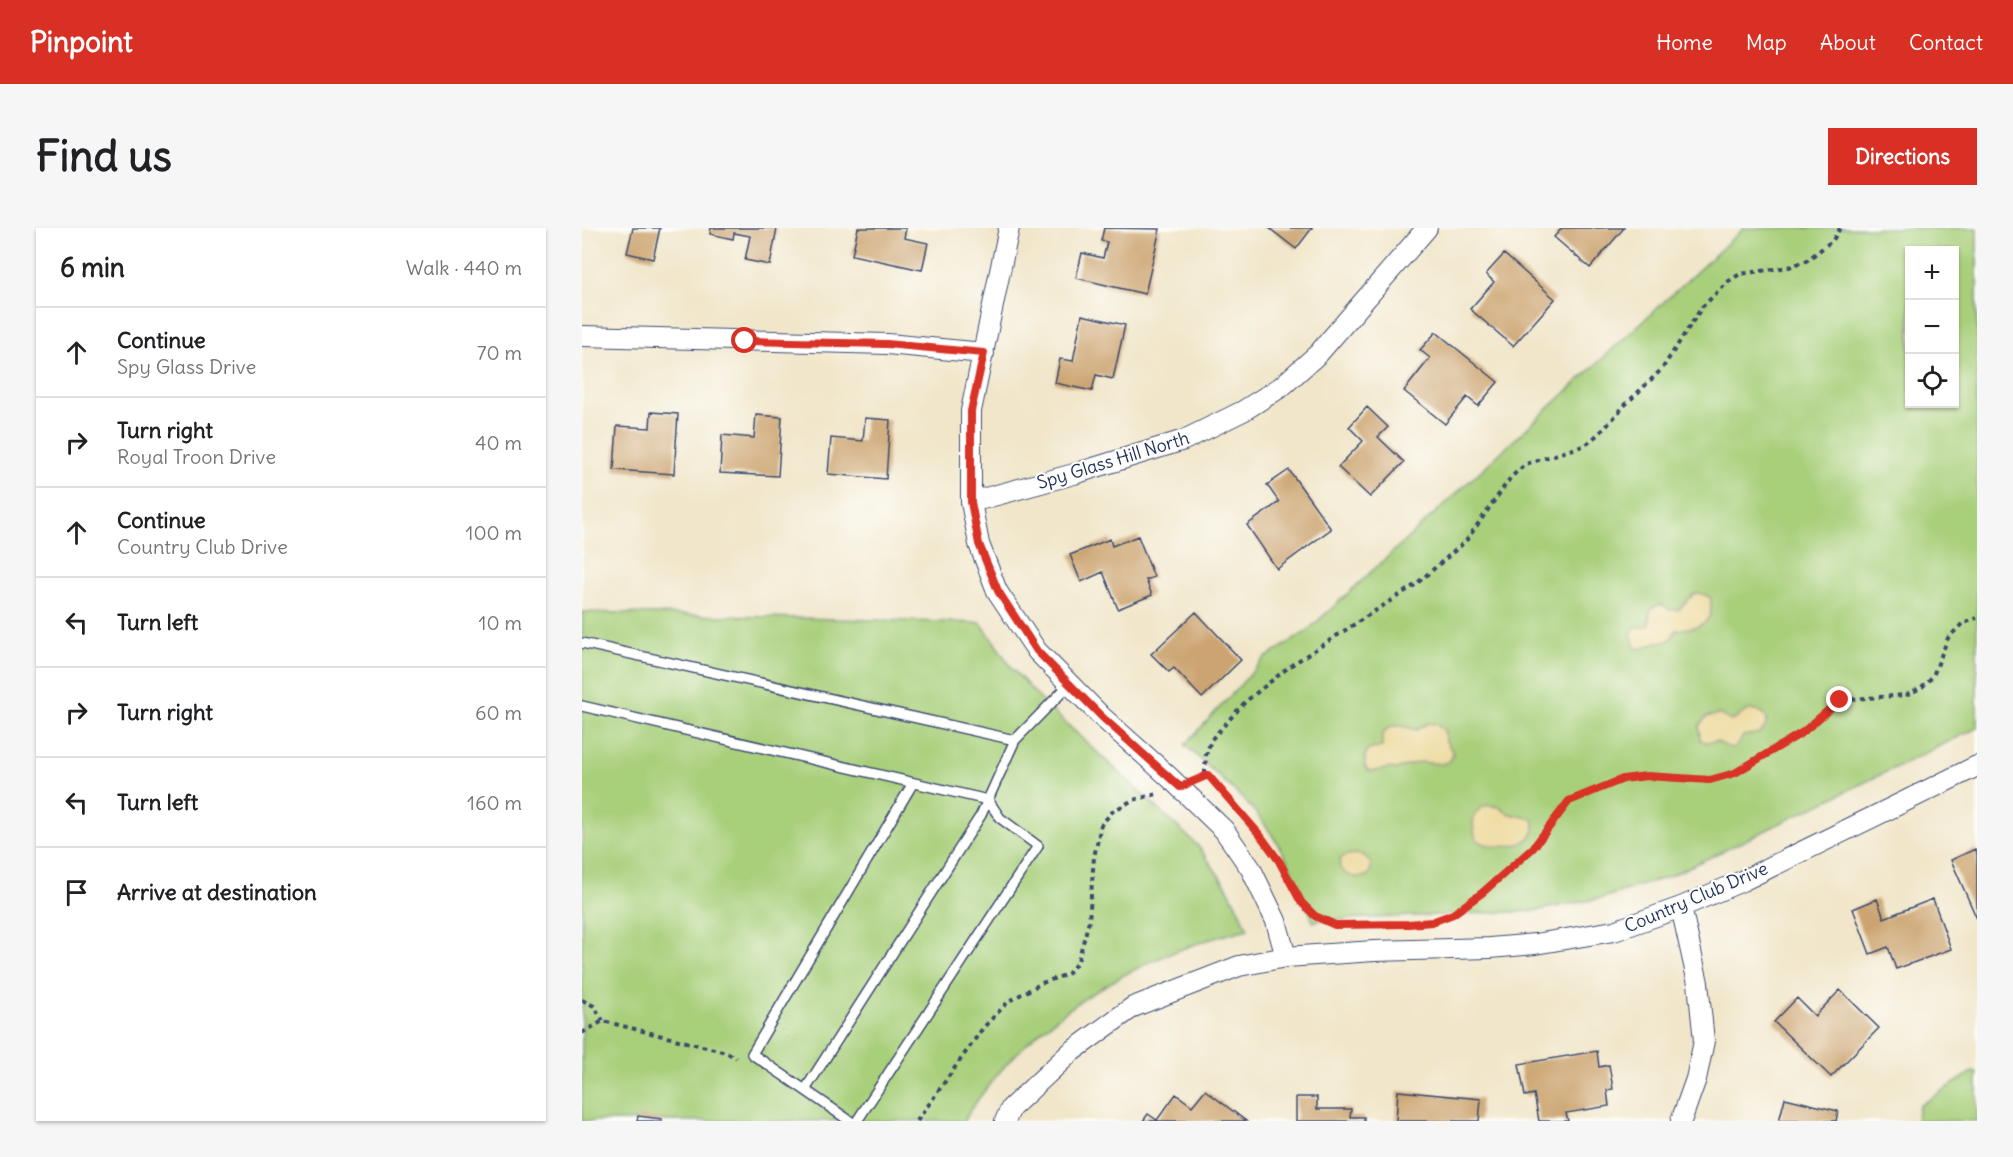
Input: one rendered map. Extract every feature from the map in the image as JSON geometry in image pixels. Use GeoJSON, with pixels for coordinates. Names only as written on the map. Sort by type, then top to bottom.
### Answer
{"type":"FeatureCollection","features":[{"type":"Feature","properties":{"kind":"street"},"geometry":{"type":"LineString","coordinates":[[1009,228],[971,411],[971,502],[979,544],[998,591],[1037,651],[1102,717],[1180,787],[1224,831],[1251,869],[1276,921],[1286,957]]}},
{"type":"Feature","properties":{"kind":"street","name":"Spy Glass Hill North"},"geometry":{"type":"LineString","coordinates":[[971,502],[1074,474],[1184,440],[1243,411],[1281,387],[1318,354],[1427,228]]}},
{"type":"Feature","properties":{"kind":"street"},"geometry":{"type":"LineString","coordinates":[[582,336],[887,344],[984,353]]}},
{"type":"Feature","properties":{"kind":"street","name":"Country Club Drive"},"geometry":{"type":"LineString","coordinates":[[1005,1121],[1011,1108],[1071,1052],[1133,1007],[1239,966],[1286,957],[1535,944],[1614,931],[1681,907],[1742,881],[1977,766]]}},
{"type":"Feature","properties":{"kind":"street"},"geometry":{"type":"LineString","coordinates":[[1681,907],[1698,983],[1704,1041],[1696,1078],[1682,1121]]}},
{"type":"Feature","properties":{"kind":"lane"},"geometry":{"type":"LineString","coordinates":[[582,643],[1015,740]]}},
{"type":"Feature","properties":{"kind":"lane"},"geometry":{"type":"LineString","coordinates":[[805,1090],[981,815],[1015,740],[1070,684]]}},
{"type":"Feature","properties":{"kind":"lane"},"geometry":{"type":"LineString","coordinates":[[582,706],[988,800],[1000,818],[1038,846],[857,1121]]}},
{"type":"Feature","properties":{"kind":"lane"},"geometry":{"type":"LineString","coordinates":[[850,1121],[752,1054],[913,783]]}},
{"type":"Feature","properties":{"kind":"path"},"geometry":{"type":"LineString","coordinates":[[1839,228],[1833,240],[1806,261],[1789,267],[1740,274],[1728,281],[1702,308],[1662,369],[1586,445],[1526,464],[1511,477],[1466,541],[1432,571],[1415,585],[1290,666],[1245,702],[1211,740],[1206,754],[1205,772],[1267,844],[1301,902],[1315,916],[1335,925],[1432,922],[1453,914],[1482,893],[1533,848],[1569,801],[1623,779],[1647,776],[1710,780],[1735,773],[1803,732],[1840,700],[1906,695],[1921,688],[1933,676],[1948,638],[1962,624],[1977,618]]}},
{"type":"Feature","properties":{"kind":"path"},"geometry":{"type":"LineString","coordinates":[[917,1121],[983,1028],[1009,1001],[1042,983],[1068,974],[1078,961],[1089,921],[1094,857],[1101,825],[1113,811],[1133,800],[1180,787],[1208,775]]}},
{"type":"Feature","properties":{"kind":"path"},"geometry":{"type":"LineString","coordinates":[[582,1000],[594,1006],[603,1021]]}},
{"type":"Feature","properties":{"kind":"path"},"geometry":{"type":"LineString","coordinates":[[582,1033],[603,1021],[726,1052],[745,1063]]}},
{"type":"Feature","properties":{"kind":"green space"},"geometry":{"type":"Polygon","coordinates":[[[1744,228],[1977,228],[1977,728],[1667,877],[1602,898],[1533,911],[1313,922],[1293,872],[1266,826],[1243,799],[1185,745],[1265,658],[1306,632],[1744,228]]]}},
{"type":"Feature","properties":{"kind":"green space"},"geometry":{"type":"Polygon","coordinates":[[[582,612],[981,623],[1012,668],[1042,701],[1198,846],[1227,887],[1248,929],[1165,956],[1087,997],[1051,1023],[1018,1052],[989,1085],[964,1121],[582,1121],[582,612]]]}},
{"type":"Feature","properties":{"kind":"green space"},"geometry":{"type":"Polygon","coordinates":[[[1972,1072],[1977,1073],[1977,1121],[1916,1121],[1919,1106],[1972,1072]]]}},
{"type":"Feature","properties":{"kind":"sand"},"geometry":{"type":"Polygon","coordinates":[[[1699,593],[1710,597],[1710,614],[1704,623],[1692,628],[1676,630],[1671,639],[1665,642],[1657,642],[1642,649],[1635,648],[1631,634],[1635,627],[1649,625],[1650,612],[1653,608],[1661,604],[1670,610],[1678,610],[1694,594],[1699,593]]]}},
{"type":"Feature","properties":{"kind":"sand"},"geometry":{"type":"Polygon","coordinates":[[[1749,710],[1762,712],[1767,718],[1766,726],[1760,733],[1743,736],[1737,745],[1731,748],[1716,741],[1700,740],[1699,726],[1706,717],[1719,714],[1731,721],[1749,710]]]}},
{"type":"Feature","properties":{"kind":"sand"},"geometry":{"type":"Polygon","coordinates":[[[1428,723],[1435,724],[1444,730],[1446,741],[1453,753],[1450,761],[1442,764],[1420,762],[1396,769],[1375,771],[1369,771],[1365,767],[1365,755],[1368,750],[1382,747],[1382,734],[1390,727],[1398,726],[1416,730],[1428,723]]]}},
{"type":"Feature","properties":{"kind":"sand"},"geometry":{"type":"Polygon","coordinates":[[[1488,805],[1499,807],[1507,813],[1533,819],[1534,829],[1530,837],[1513,846],[1502,847],[1492,846],[1477,839],[1473,824],[1474,815],[1482,807],[1488,805]]]}},
{"type":"Feature","properties":{"kind":"sand"},"geometry":{"type":"Polygon","coordinates":[[[1356,854],[1365,856],[1371,863],[1371,870],[1367,876],[1351,876],[1344,873],[1339,866],[1341,858],[1356,854]]]}},
{"type":"Feature","properties":{"kind":"building"},"geometry":{"type":"Polygon","coordinates":[[[633,228],[660,228],[653,259],[627,253],[633,228]]]}},
{"type":"Feature","properties":{"kind":"building"},"geometry":{"type":"Polygon","coordinates":[[[711,228],[777,228],[770,265],[745,260],[750,236],[734,233],[733,239],[710,234],[711,228]]]}},
{"type":"Feature","properties":{"kind":"building"},"geometry":{"type":"Polygon","coordinates":[[[858,228],[906,228],[904,238],[928,243],[922,270],[852,255],[858,228]]]}},
{"type":"Feature","properties":{"kind":"building"},"geometry":{"type":"Polygon","coordinates":[[[1104,228],[1160,229],[1145,294],[1076,278],[1082,253],[1103,258],[1107,242],[1101,241],[1104,228]]]}},
{"type":"Feature","properties":{"kind":"building"},"geometry":{"type":"Polygon","coordinates":[[[1269,228],[1312,228],[1296,249],[1269,228]]]}},
{"type":"Feature","properties":{"kind":"building"},"geometry":{"type":"Polygon","coordinates":[[[1562,228],[1624,228],[1590,268],[1554,237],[1562,228]]]}},
{"type":"Feature","properties":{"kind":"building"},"geometry":{"type":"Polygon","coordinates":[[[1504,254],[1555,299],[1513,346],[1470,309],[1494,282],[1486,274],[1504,254]]]}},
{"type":"Feature","properties":{"kind":"building"},"geometry":{"type":"Polygon","coordinates":[[[1082,315],[1125,325],[1113,379],[1096,375],[1092,391],[1055,383],[1060,359],[1073,361],[1082,315]]]}},
{"type":"Feature","properties":{"kind":"building"},"geometry":{"type":"Polygon","coordinates":[[[1436,332],[1498,382],[1478,406],[1467,397],[1445,424],[1404,391],[1430,358],[1420,350],[1436,332]]]}},
{"type":"Feature","properties":{"kind":"building"},"geometry":{"type":"Polygon","coordinates":[[[1367,407],[1388,427],[1378,437],[1404,462],[1370,497],[1338,467],[1363,441],[1349,427],[1367,407]]]}},
{"type":"Feature","properties":{"kind":"building"},"geometry":{"type":"Polygon","coordinates":[[[651,412],[678,414],[674,474],[614,470],[617,426],[650,428],[651,412]]]}},
{"type":"Feature","properties":{"kind":"building"},"geometry":{"type":"Polygon","coordinates":[[[756,415],[782,417],[778,476],[720,473],[722,435],[754,438],[756,415]]]}},
{"type":"Feature","properties":{"kind":"building"},"geometry":{"type":"Polygon","coordinates":[[[865,418],[890,420],[886,479],[828,474],[831,438],[863,441],[865,418]]]}},
{"type":"Feature","properties":{"kind":"building"},"geometry":{"type":"Polygon","coordinates":[[[1289,470],[1331,529],[1277,569],[1247,525],[1279,502],[1267,485],[1289,470]]]}},
{"type":"Feature","properties":{"kind":"building"},"geometry":{"type":"Polygon","coordinates":[[[1138,536],[1154,577],[1146,580],[1152,595],[1118,609],[1103,572],[1081,582],[1070,555],[1110,539],[1112,546],[1138,536]]]}},
{"type":"Feature","properties":{"kind":"building"},"geometry":{"type":"Polygon","coordinates":[[[1196,612],[1241,660],[1202,698],[1174,668],[1169,672],[1151,654],[1196,612]]]}},
{"type":"Feature","properties":{"kind":"building"},"geometry":{"type":"Polygon","coordinates":[[[1975,849],[1977,854],[1977,919],[1951,860],[1975,849]]]}},
{"type":"Feature","properties":{"kind":"building"},"geometry":{"type":"Polygon","coordinates":[[[1877,899],[1884,918],[1933,899],[1951,949],[1896,969],[1888,947],[1870,954],[1853,909],[1877,899]]]}},
{"type":"Feature","properties":{"kind":"building"},"geometry":{"type":"Polygon","coordinates":[[[1840,990],[1879,1028],[1831,1077],[1774,1022],[1797,998],[1815,1016],[1840,990]]]}},
{"type":"Feature","properties":{"kind":"building"},"geometry":{"type":"Polygon","coordinates":[[[1597,1051],[1599,1067],[1609,1065],[1613,1089],[1607,1090],[1609,1106],[1566,1113],[1568,1121],[1539,1121],[1534,1094],[1525,1096],[1519,1064],[1597,1051]]]}},
{"type":"Feature","properties":{"kind":"building"},"geometry":{"type":"Polygon","coordinates":[[[1205,1090],[1246,1121],[1143,1121],[1148,1114],[1157,1120],[1176,1094],[1192,1106],[1205,1090]]]}},
{"type":"Feature","properties":{"kind":"building"},"geometry":{"type":"Polygon","coordinates":[[[1398,1091],[1481,1099],[1479,1121],[1396,1121],[1398,1091]]]}},
{"type":"Feature","properties":{"kind":"building"},"geometry":{"type":"Polygon","coordinates":[[[1296,1097],[1317,1097],[1317,1109],[1351,1109],[1350,1117],[1364,1117],[1364,1121],[1296,1121],[1296,1097]]]}},
{"type":"Feature","properties":{"kind":"building"},"geometry":{"type":"Polygon","coordinates":[[[1785,1098],[1838,1111],[1836,1121],[1779,1121],[1785,1098]]]}},
{"type":"Feature","properties":{"kind":"building"},"geometry":{"type":"Polygon","coordinates":[[[638,1116],[662,1119],[662,1121],[637,1121],[638,1116]]]}},
{"type":"Feature","properties":{"kind":"route"},"geometry":{"type":"LineString","coordinates":[[745,341],[887,344],[984,353],[971,411],[971,502],[979,544],[998,591],[1037,651],[1102,717],[1180,787],[1208,775],[1260,835],[1289,877],[1301,902],[1315,916],[1335,925],[1432,922],[1453,914],[1482,893],[1533,848],[1569,801],[1623,779],[1647,776],[1710,780],[1735,773],[1803,732],[1840,700]]}}]}
